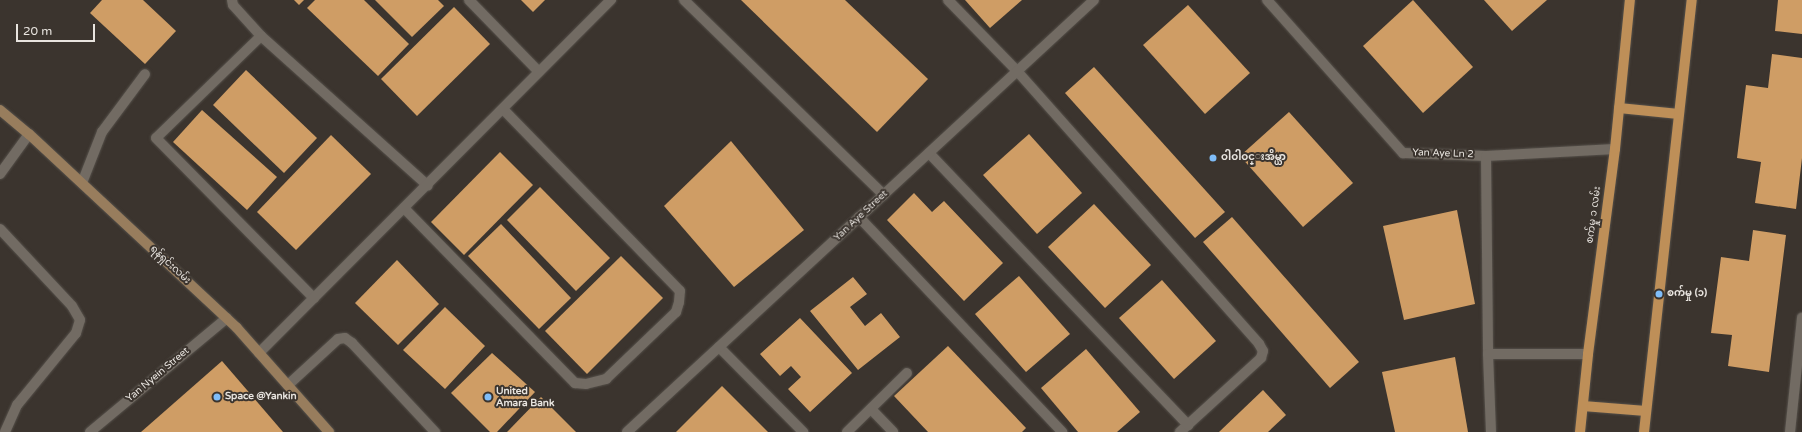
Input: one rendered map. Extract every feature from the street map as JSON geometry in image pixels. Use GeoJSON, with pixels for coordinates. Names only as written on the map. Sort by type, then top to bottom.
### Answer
{"type":"FeatureCollection","features":[{"type":"Feature","properties":{"kind":"main road","name":"စက်မှု ၁ လမ်း"},"geometry":{"type":"LineString","coordinates":[[1580,432],[1588,354],[1615,149],[1630,0]]}},
{"type":"Feature","properties":{"kind":"main road"},"geometry":{"type":"LineString","coordinates":[[1644,432],[1692,0]]}},
{"type":"Feature","properties":{"kind":"main road"},"geometry":{"type":"LineString","coordinates":[[1619,108],[1679,114]]}},
{"type":"Feature","properties":{"kind":"main road","name":"ရန်ရှင်းလမ်း"},"geometry":{"type":"LineString","coordinates":[[0,110],[29,134],[227,318],[329,432]]}},
{"type":"Feature","properties":{"kind":"main road"},"geometry":{"type":"LineString","coordinates":[[1583,406],[1646,411]]}},
{"type":"Feature","properties":{"kind":"street"},"geometry":{"type":"LineString","coordinates":[[232,0],[234,5],[261,36],[428,186]]}},
{"type":"Feature","properties":{"kind":"street"},"geometry":{"type":"LineString","coordinates":[[469,0],[540,72]]}},
{"type":"Feature","properties":{"kind":"street"},"geometry":{"type":"LineString","coordinates":[[259,353],[404,208],[428,186],[611,0]]}},
{"type":"Feature","properties":{"kind":"street"},"geometry":{"type":"LineString","coordinates":[[684,0],[884,195]]}},
{"type":"Feature","properties":{"kind":"street"},"geometry":{"type":"LineString","coordinates":[[929,153],[1184,428],[1261,358],[1263,352],[1259,344],[1017,71],[948,0]]}},
{"type":"Feature","properties":{"kind":"street","name":"Yan Aye Street"},"geometry":{"type":"LineString","coordinates":[[627,432],[1094,0]]}},
{"type":"Feature","properties":{"kind":"street","name":"Yan Aye Ln 2"},"geometry":{"type":"LineString","coordinates":[[1266,0],[1403,153],[1486,156],[1615,149]]}},
{"type":"Feature","properties":{"kind":"street"},"geometry":{"type":"LineString","coordinates":[[261,36],[156,138],[314,298]]}},
{"type":"Feature","properties":{"kind":"street"},"geometry":{"type":"LineString","coordinates":[[82,183],[102,132],[145,74]]}},
{"type":"Feature","properties":{"kind":"street"},"geometry":{"type":"LineString","coordinates":[[404,208],[575,383],[586,384],[606,379],[676,312],[680,291],[503,109]]}},
{"type":"Feature","properties":{"kind":"street"},"geometry":{"type":"LineString","coordinates":[[0,174],[29,134]]}},
{"type":"Feature","properties":{"kind":"street"},"geometry":{"type":"LineString","coordinates":[[1486,156],[1488,354],[1491,432]]}},
{"type":"Feature","properties":{"kind":"street"},"geometry":{"type":"LineString","coordinates":[[859,218],[1062,432]]}},
{"type":"Feature","properties":{"kind":"street"},"geometry":{"type":"LineString","coordinates":[[0,229],[72,306],[80,320],[76,333],[17,405],[5,432]]}},
{"type":"Feature","properties":{"kind":"street","name":"Yan Nyein Street"},"geometry":{"type":"LineString","coordinates":[[90,432],[227,318]]}},
{"type":"Feature","properties":{"kind":"street"},"geometry":{"type":"LineString","coordinates":[[1790,432],[1802,318]]}},
{"type":"Feature","properties":{"kind":"street"},"geometry":{"type":"LineString","coordinates":[[288,385],[338,339],[345,338],[352,343],[435,432]]}},
{"type":"Feature","properties":{"kind":"street"},"geometry":{"type":"LineString","coordinates":[[719,347],[803,432]]}},
{"type":"Feature","properties":{"kind":"street"},"geometry":{"type":"LineString","coordinates":[[1488,354],[1588,354]]}},
{"type":"Feature","properties":{"kind":"street"},"geometry":{"type":"LineString","coordinates":[[847,432],[907,374]]}},
{"type":"Feature","properties":{"kind":"street"},"geometry":{"type":"LineString","coordinates":[[871,409],[893,432]]}},
{"type":"Feature","properties":{"kind":"building"},"geometry":{"type":"Polygon","coordinates":[[[102,0],[143,0],[176,31],[145,64],[90,13],[102,0]]]}},
{"type":"Feature","properties":{"kind":"building"},"geometry":{"type":"Polygon","coordinates":[[[294,0],[304,0],[299,5],[294,0]]]}},
{"type":"Feature","properties":{"kind":"building"},"geometry":{"type":"Polygon","coordinates":[[[315,0],[364,0],[409,44],[378,76],[307,8],[315,0]]]}},
{"type":"Feature","properties":{"kind":"building"},"geometry":{"type":"Polygon","coordinates":[[[375,0],[438,0],[444,6],[412,37],[375,0]]]}},
{"type":"Feature","properties":{"kind":"building"},"geometry":{"type":"Polygon","coordinates":[[[521,0],[545,0],[533,12],[521,0]]]}},
{"type":"Feature","properties":{"kind":"building"},"geometry":{"type":"Polygon","coordinates":[[[741,0],[845,0],[928,79],[877,132],[741,0]]]}},
{"type":"Feature","properties":{"kind":"building"},"geometry":{"type":"Polygon","coordinates":[[[965,0],[1022,0],[990,28],[965,0]]]}},
{"type":"Feature","properties":{"kind":"building"},"geometry":{"type":"Polygon","coordinates":[[[1413,0],[1473,67],[1423,113],[1363,46],[1413,0]]]}},
{"type":"Feature","properties":{"kind":"building"},"geometry":{"type":"Polygon","coordinates":[[[1484,0],[1547,0],[1512,31],[1484,0]]]}},
{"type":"Feature","properties":{"kind":"building"},"geometry":{"type":"Polygon","coordinates":[[[1778,0],[1802,0],[1802,34],[1775,31],[1778,0]]]}},
{"type":"Feature","properties":{"kind":"building"},"geometry":{"type":"Polygon","coordinates":[[[1188,5],[1250,73],[1205,114],[1143,45],[1188,5]]]}},
{"type":"Feature","properties":{"kind":"building"},"geometry":{"type":"Polygon","coordinates":[[[454,7],[490,44],[417,116],[381,79],[454,7]]]}},
{"type":"Feature","properties":{"kind":"building"},"geometry":{"type":"Polygon","coordinates":[[[1772,54],[1802,58],[1802,158],[1796,209],[1755,203],[1761,162],[1737,158],[1746,85],[1768,88],[1772,54]]]}},
{"type":"Feature","properties":{"kind":"building"},"geometry":{"type":"Polygon","coordinates":[[[1094,67],[1225,212],[1195,238],[1065,93],[1094,67]]]}},
{"type":"Feature","properties":{"kind":"building"},"geometry":{"type":"Polygon","coordinates":[[[246,70],[317,138],[284,173],[213,105],[246,70]]]}},
{"type":"Feature","properties":{"kind":"building"},"geometry":{"type":"Polygon","coordinates":[[[202,110],[277,177],[247,210],[173,142],[202,110]]]}},
{"type":"Feature","properties":{"kind":"building"},"geometry":{"type":"Polygon","coordinates":[[[1289,112],[1353,183],[1303,227],[1240,156],[1289,112]]]}},
{"type":"Feature","properties":{"kind":"building"},"geometry":{"type":"Polygon","coordinates":[[[1029,134],[1082,193],[1037,234],[983,175],[1029,134]]]}},
{"type":"Feature","properties":{"kind":"building"},"geometry":{"type":"Polygon","coordinates":[[[331,135],[371,174],[296,250],[257,212],[331,135]]]}},
{"type":"Feature","properties":{"kind":"building"},"geometry":{"type":"Polygon","coordinates":[[[731,141],[804,230],[734,287],[664,206],[731,141]]]}},
{"type":"Feature","properties":{"kind":"building"},"geometry":{"type":"Polygon","coordinates":[[[500,152],[533,185],[464,255],[431,222],[500,152]]]}},
{"type":"Feature","properties":{"kind":"building"},"geometry":{"type":"Polygon","coordinates":[[[540,187],[610,258],[576,291],[507,220],[540,187]]]}},
{"type":"Feature","properties":{"kind":"building"},"geometry":{"type":"Polygon","coordinates":[[[914,193],[932,212],[944,201],[1003,263],[964,301],[887,220],[914,193]]]}},
{"type":"Feature","properties":{"kind":"building"},"geometry":{"type":"Polygon","coordinates":[[[1094,204],[1151,265],[1105,308],[1048,247],[1094,204]]]}},
{"type":"Feature","properties":{"kind":"building"},"geometry":{"type":"Polygon","coordinates":[[[1457,210],[1475,304],[1404,320],[1383,226],[1457,210]]]}},
{"type":"Feature","properties":{"kind":"building"},"geometry":{"type":"Polygon","coordinates":[[[1232,217],[1359,362],[1330,388],[1203,242],[1232,217]]]}},
{"type":"Feature","properties":{"kind":"building"},"geometry":{"type":"Polygon","coordinates":[[[501,224],[571,298],[539,329],[468,256],[501,224]]]}},
{"type":"Feature","properties":{"kind":"building"},"geometry":{"type":"Polygon","coordinates":[[[1753,230],[1786,235],[1769,372],[1728,366],[1732,335],[1711,333],[1721,257],[1749,261],[1753,230]]]}},
{"type":"Feature","properties":{"kind":"building"},"geometry":{"type":"Polygon","coordinates":[[[621,256],[663,298],[587,374],[545,331],[621,256]]]}},
{"type":"Feature","properties":{"kind":"building"},"geometry":{"type":"Polygon","coordinates":[[[397,260],[439,304],[398,345],[355,303],[397,260]]]}},
{"type":"Feature","properties":{"kind":"building"},"geometry":{"type":"Polygon","coordinates":[[[1019,276],[1070,334],[1026,372],[975,314],[1019,276]]]}},
{"type":"Feature","properties":{"kind":"building"},"geometry":{"type":"Polygon","coordinates":[[[853,277],[867,294],[850,307],[865,326],[881,313],[900,337],[858,370],[810,311],[853,277]]]}},
{"type":"Feature","properties":{"kind":"building"},"geometry":{"type":"Polygon","coordinates":[[[1162,280],[1216,341],[1174,379],[1119,318],[1162,280]]]}},
{"type":"Feature","properties":{"kind":"building"},"geometry":{"type":"Polygon","coordinates":[[[445,307],[485,346],[445,389],[403,350],[445,307]]]}},
{"type":"Feature","properties":{"kind":"building"},"geometry":{"type":"Polygon","coordinates":[[[800,318],[852,373],[810,412],[788,389],[801,377],[791,366],[780,376],[760,354],[800,318]]]}},
{"type":"Feature","properties":{"kind":"building"},"geometry":{"type":"Polygon","coordinates":[[[948,346],[1026,428],[1022,432],[928,432],[894,396],[948,346]]]}},
{"type":"Feature","properties":{"kind":"building"},"geometry":{"type":"Polygon","coordinates":[[[1086,349],[1140,412],[1117,432],[1078,432],[1041,388],[1086,349]]]}},
{"type":"Feature","properties":{"kind":"building"},"geometry":{"type":"Polygon","coordinates":[[[492,353],[535,392],[497,432],[490,432],[451,393],[492,353]]]}},
{"type":"Feature","properties":{"kind":"building"},"geometry":{"type":"Polygon","coordinates":[[[1455,357],[1468,432],[1395,432],[1382,372],[1455,357]]]}},
{"type":"Feature","properties":{"kind":"building","name":"Space @Yankin"},"geometry":{"type":"Polygon","coordinates":[[[222,361],[283,432],[141,432],[222,361]]]}},
{"type":"Feature","properties":{"kind":"building"},"geometry":{"type":"Polygon","coordinates":[[[722,386],[768,432],[676,432],[722,386]]]}},
{"type":"Feature","properties":{"kind":"building"},"geometry":{"type":"Polygon","coordinates":[[[1263,390],[1286,415],[1268,432],[1219,432],[1263,390]]]}},
{"type":"Feature","properties":{"kind":"building"},"geometry":{"type":"Polygon","coordinates":[[[541,397],[576,432],[507,432],[541,397]]]}},
{"type":"Feature","properties":{"kind":"place","name":"ဝါဝါဝင္းအိမ္ယာ"},"geometry":{"type":"Point","coordinates":[1213,158]}},
{"type":"Feature","properties":{"kind":"place","name":"စက်မှု (၁)"},"geometry":{"type":"Point","coordinates":[1659,294]}},
{"type":"Feature","properties":{"kind":"place","name":"Space @Yankin"},"geometry":{"type":"Point","coordinates":[217,397]}},
{"type":"Feature","properties":{"kind":"place","name":"United Amara Bank"},"geometry":{"type":"Point","coordinates":[488,397]}}]}
